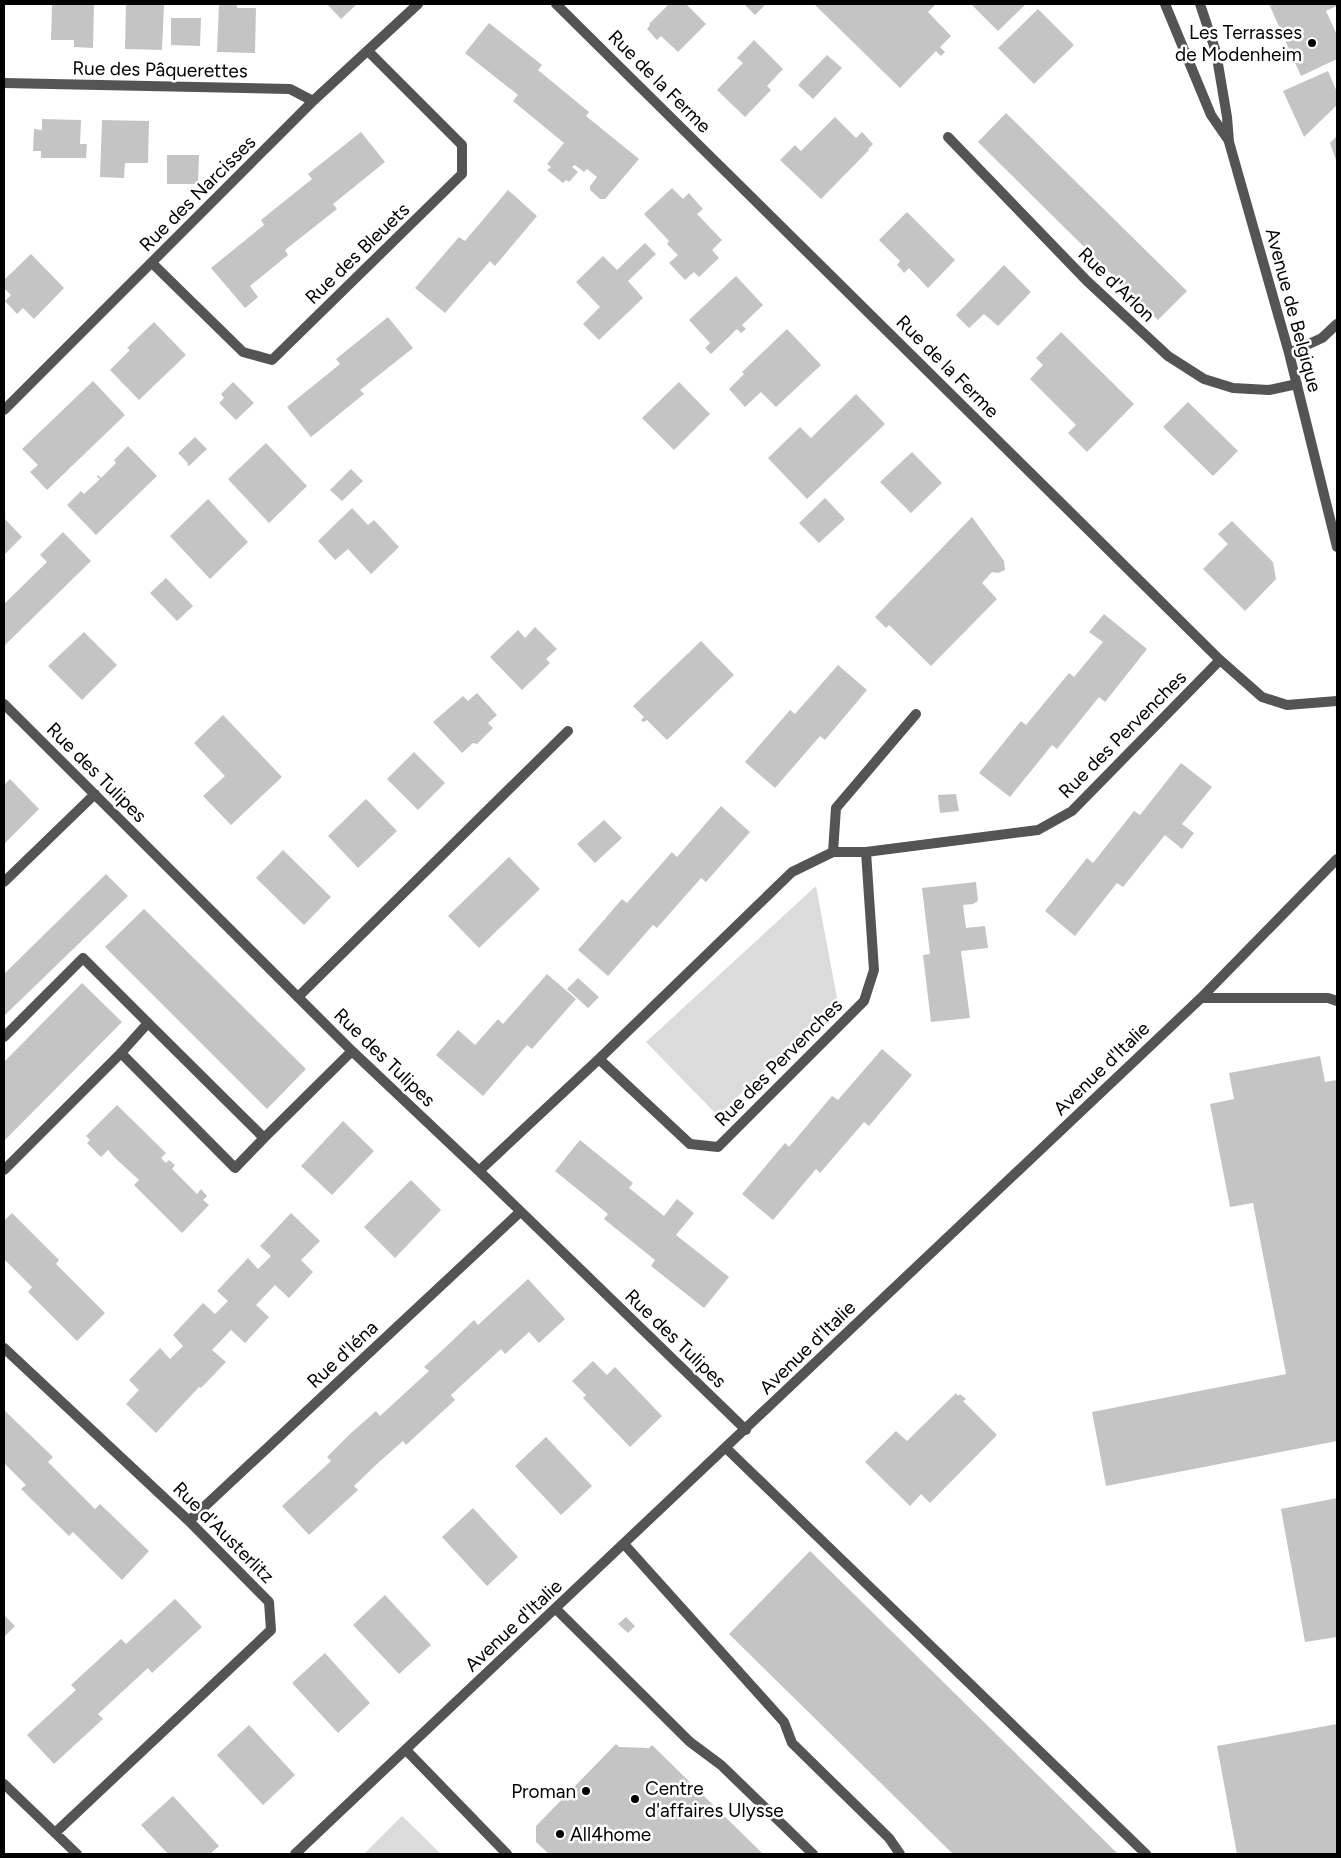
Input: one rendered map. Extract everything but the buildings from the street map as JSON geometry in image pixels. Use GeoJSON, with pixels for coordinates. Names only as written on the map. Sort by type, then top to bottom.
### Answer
{"type":"FeatureCollection","features":[{"type":"Feature","properties":{"kind":"street","name":"Rue des Narcisses"},"geometry":{"type":"LineString","coordinates":[[4,410],[313,101],[418,4]]}},
{"type":"Feature","properties":{"kind":"street","name":"Rue de la Ferme"},"geometry":{"type":"LineString","coordinates":[[556,4],[1220,660],[1262,697],[1287,705],[1337,700]]}},
{"type":"Feature","properties":{"kind":"street","name":"Avenue de Belgique"},"geometry":{"type":"LineString","coordinates":[[1165,4],[1211,115],[1229,142]]}},
{"type":"Feature","properties":{"kind":"street","name":"Avenue de Belgique"},"geometry":{"type":"LineString","coordinates":[[1200,4],[1216,52],[1227,117],[1229,142],[1289,353],[1337,547]]}},
{"type":"Feature","properties":{"kind":"street","name":"Rue des Bleuets"},"geometry":{"type":"LineString","coordinates":[[152,263],[244,352],[272,360],[455,181],[462,174],[462,145],[368,51]]}},
{"type":"Feature","properties":{"kind":"street","name":"Rue des Pâquerettes"},"geometry":{"type":"LineString","coordinates":[[4,83],[290,89],[313,101]]}},
{"type":"Feature","properties":{"kind":"street","name":"Rue d'Arlon"},"geometry":{"type":"LineString","coordinates":[[948,137],[1087,281],[1168,356],[1204,379],[1233,388],[1269,390],[1297,384]]}},
{"type":"Feature","properties":{"kind":"street"},"geometry":{"type":"LineString","coordinates":[[1289,353],[1322,338],[1337,324]]}},
{"type":"Feature","properties":{"kind":"street","name":"Rue des Pervenches"},"geometry":{"type":"LineString","coordinates":[[479,1171],[599,1059],[792,872],[833,852],[866,852],[1038,830],[1072,811],[1220,660]]}},
{"type":"Feature","properties":{"kind":"street","name":"Rue des Tulipes"},"geometry":{"type":"LineString","coordinates":[[4,704],[352,1051],[479,1171],[746,1430]]}},
{"type":"Feature","properties":{"kind":"street"},"geometry":{"type":"LineString","coordinates":[[833,852],[836,808],[916,714]]}},
{"type":"Feature","properties":{"kind":"street"},"geometry":{"type":"LineString","coordinates":[[298,996],[568,731]]}},
{"type":"Feature","properties":{"kind":"street"},"geometry":{"type":"LineString","coordinates":[[4,882],[95,794]]}},
{"type":"Feature","properties":{"kind":"street","name":"Rue des Pervenches"},"geometry":{"type":"LineString","coordinates":[[599,1059],[690,1144],[718,1147],[864,1002],[874,970],[866,852]]}},
{"type":"Feature","properties":{"kind":"street","name":"Avenue d'Italie"},"geometry":{"type":"LineString","coordinates":[[295,1854],[746,1430],[1201,998],[1337,859]]}},
{"type":"Feature","properties":{"kind":"street"},"geometry":{"type":"LineString","coordinates":[[4,1037],[83,958],[264,1138]]}},
{"type":"Feature","properties":{"kind":"street"},"geometry":{"type":"LineString","coordinates":[[1201,998],[1328,998],[1337,1001]]}},
{"type":"Feature","properties":{"kind":"street"},"geometry":{"type":"LineString","coordinates":[[4,1170],[121,1053],[148,1023]]}},
{"type":"Feature","properties":{"kind":"street"},"geometry":{"type":"LineString","coordinates":[[121,1053],[235,1168],[352,1051]]}},
{"type":"Feature","properties":{"kind":"street","name":"Rue d'Iéna"},"geometry":{"type":"LineString","coordinates":[[189,1521],[520,1212]]}},
{"type":"Feature","properties":{"kind":"street","name":"Rue d'Austerlitz"},"geometry":{"type":"LineString","coordinates":[[4,1348],[189,1521],[269,1602],[271,1630],[55,1833]]}},
{"type":"Feature","properties":{"kind":"street"},"geometry":{"type":"LineString","coordinates":[[726,1448],[1146,1854]]}},
{"type":"Feature","properties":{"kind":"street"},"geometry":{"type":"LineString","coordinates":[[624,1544],[784,1722],[792,1743],[889,1838],[900,1854]]}},
{"type":"Feature","properties":{"kind":"street"},"geometry":{"type":"LineString","coordinates":[[556,1609],[690,1742],[721,1765],[813,1854]]}},
{"type":"Feature","properties":{"kind":"street"},"geometry":{"type":"LineString","coordinates":[[406,1750],[507,1854]]}},
{"type":"Feature","properties":{"kind":"street"},"geometry":{"type":"LineString","coordinates":[[4,1784],[77,1854]]}},
{"type":"Feature","properties":{"kind":"shaded area"},"geometry":{"type":"Polygon","coordinates":[[[816,886],[837,998],[718,1116],[646,1042],[816,886]]]}},
{"type":"Feature","properties":{"kind":"shaded area"},"geometry":{"type":"Polygon","coordinates":[[[402,1816],[441,1854],[364,1854],[402,1816]]]}},
{"type":"Feature","properties":{"kind":"place","name":"Les Terrasses de Modenheim"},"geometry":{"type":"Point","coordinates":[1312,43]}},
{"type":"Feature","properties":{"kind":"place","name":"Proman"},"geometry":{"type":"Point","coordinates":[586,1791]}},
{"type":"Feature","properties":{"kind":"place","name":"Centre d'affaires Ulysse"},"geometry":{"type":"Point","coordinates":[635,1799]}},
{"type":"Feature","properties":{"kind":"place","name":"All4home"},"geometry":{"type":"Point","coordinates":[560,1834]}}]}
